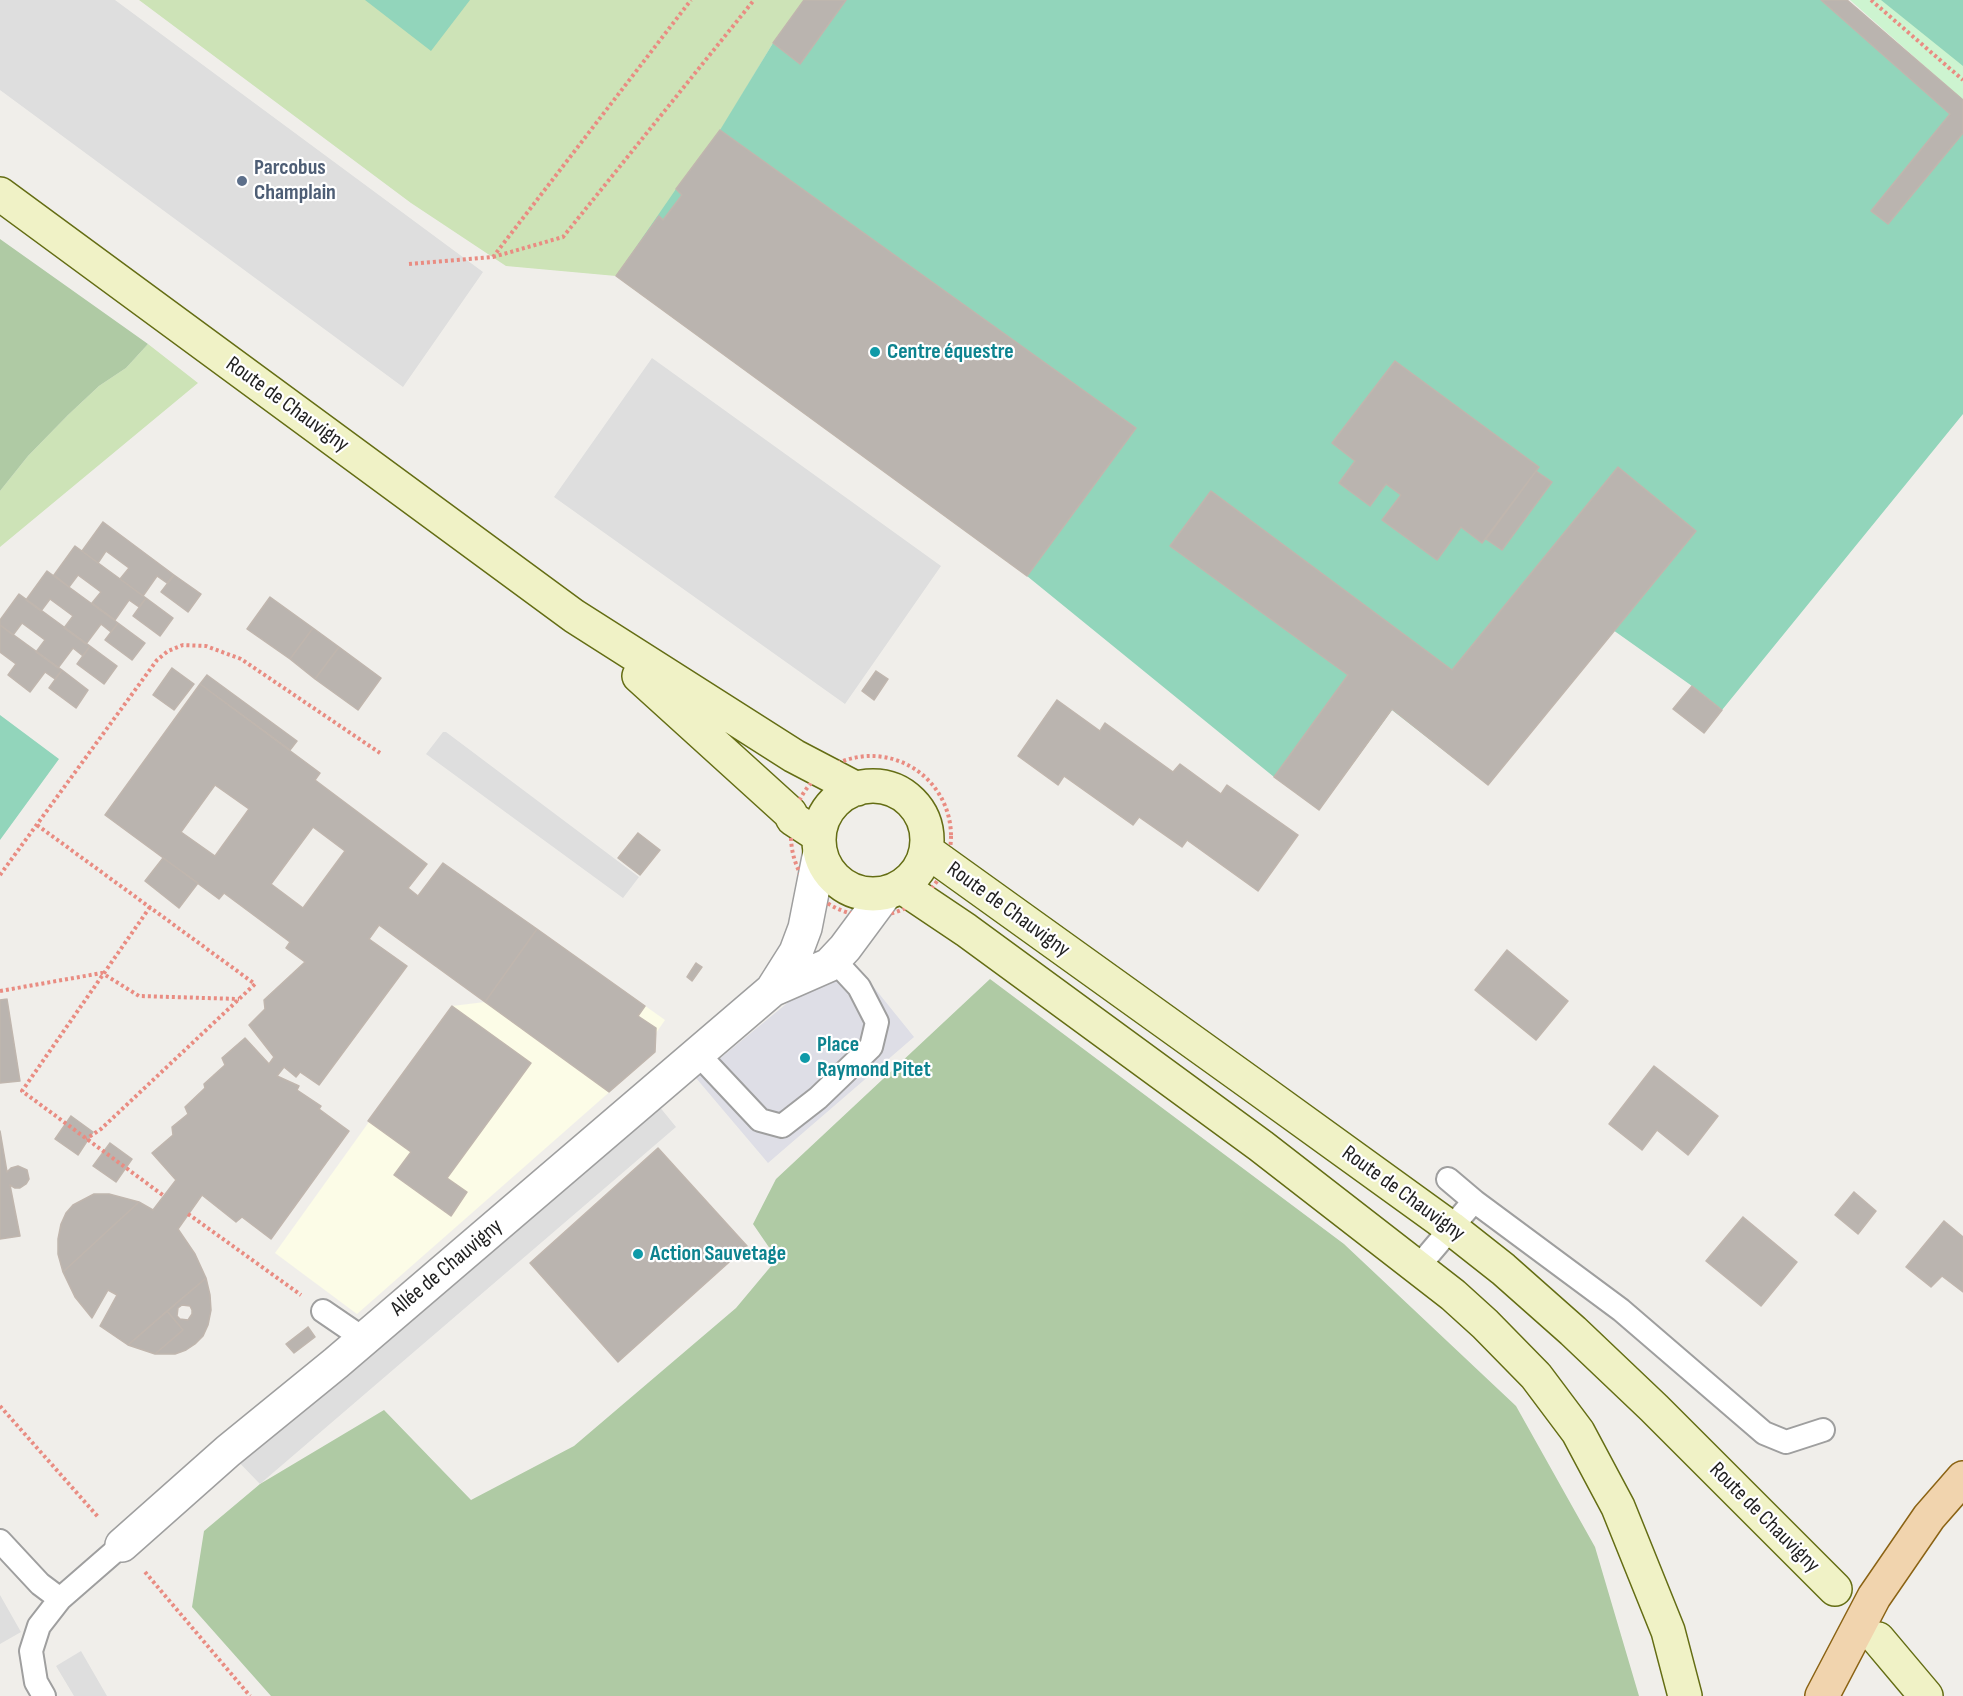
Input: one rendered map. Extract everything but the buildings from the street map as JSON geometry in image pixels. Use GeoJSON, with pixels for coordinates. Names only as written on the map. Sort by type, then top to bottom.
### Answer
{"type":"FeatureCollection","features":[{"type":"Feature","properties":{"kind":"main road","name":"Route de Chauvigny"},"geometry":{"type":"LineString","coordinates":[[0,194],[574,616],[794,756],[857,789]]}},
{"type":"Feature","properties":{"kind":"main road","name":"Route de Chauvigny"},"geometry":{"type":"LineString","coordinates":[[574,616],[770,795],[810,835]]}},
{"type":"Feature","properties":{"kind":"main road"},"geometry":{"type":"LineString","coordinates":[[873,786],[886,788],[908,798],[923,818],[928,840],[937,859],[918,871],[894,899],[864,894],[844,886],[828,871],[810,835],[842,795],[857,789],[873,786]]}},
{"type":"Feature","properties":{"kind":"main road","name":"Route de Chauvigny"},"geometry":{"type":"LineString","coordinates":[[937,859],[1451,1228],[1503,1269],[1654,1408],[1835,1589]]}},
{"type":"Feature","properties":{"kind":"main road","name":"Route de Chauvigny"},"geometry":{"type":"LineString","coordinates":[[894,899],[966,930],[1236,1128],[1453,1295],[1536,1376],[1578,1432],[1618,1507],[1668,1631],[1685,1696]]}},
{"type":"Feature","properties":{"kind":"main road"},"geometry":{"type":"LineString","coordinates":[[1822,1696],[1874,1597],[1929,1517],[1963,1478]]}},
{"type":"Feature","properties":{"kind":"main road"},"geometry":{"type":"LineString","coordinates":[[1878,1639],[1926,1696]]}},
{"type":"Feature","properties":{"kind":"street","name":"Allée de Chauvigny"},"geometry":{"type":"LineString","coordinates":[[122,1545],[228,1451],[363,1339],[772,990],[796,952],[805,928],[811,890],[810,835]]}},
{"type":"Feature","properties":{"kind":"street","name":"Allée de Chauvigny"},"geometry":{"type":"LineString","coordinates":[[772,990],[829,965],[894,899]]}},
{"type":"Feature","properties":{"kind":"lane"},"geometry":{"type":"LineString","coordinates":[[698,1054],[760,1120],[782,1126],[818,1098],[871,1047],[877,1023],[859,987],[834,960]]}},
{"type":"Feature","properties":{"kind":"lane"},"geometry":{"type":"LineString","coordinates":[[1448,1179],[1474,1201],[1621,1310],[1764,1434],[1786,1442],[1822,1430]]}},
{"type":"Feature","properties":{"kind":"lane"},"geometry":{"type":"LineString","coordinates":[[1418,1268],[1474,1201]]}},
{"type":"Feature","properties":{"kind":"lane"},"geometry":{"type":"LineString","coordinates":[[323,1311],[363,1339]]}},
{"type":"Feature","properties":{"kind":"lane"},"geometry":{"type":"LineString","coordinates":[[0,1541],[40,1584],[60,1599]]}},
{"type":"Feature","properties":{"kind":"lane"},"geometry":{"type":"LineString","coordinates":[[44,1696],[36,1682],[31,1651],[39,1626],[60,1599],[122,1545]]}},
{"type":"Feature","properties":{"kind":"path"},"geometry":{"type":"LineString","coordinates":[[493,257],[691,0]]}},
{"type":"Feature","properties":{"kind":"path"},"geometry":{"type":"LineString","coordinates":[[409,264],[493,257],[563,237],[754,0]]}},
{"type":"Feature","properties":{"kind":"path"},"geometry":{"type":"LineString","coordinates":[[1871,0],[1963,80]]}},
{"type":"Feature","properties":{"kind":"path"},"geometry":{"type":"LineString","coordinates":[[0,875],[157,660],[168,651],[183,645],[206,646],[242,659],[380,753]]}},
{"type":"Feature","properties":{"kind":"path"},"geometry":{"type":"LineString","coordinates":[[867,756],[890,758],[910,766],[927,778],[941,797],[950,819],[952,843],[937,859],[936,885],[848,913],[828,904],[811,890],[800,874],[793,856],[791,838],[810,835],[799,801],[810,784],[824,771],[844,761],[867,756]]}},
{"type":"Feature","properties":{"kind":"path"},"geometry":{"type":"LineString","coordinates":[[37,825],[255,984],[101,1129],[86,1139]]}},
{"type":"Feature","properties":{"kind":"path"},"geometry":{"type":"LineString","coordinates":[[894,899],[896,912],[894,899]]}},
{"type":"Feature","properties":{"kind":"path"},"geometry":{"type":"LineString","coordinates":[[150,907],[22,1091],[164,1196]]}},
{"type":"Feature","properties":{"kind":"path"},"geometry":{"type":"LineString","coordinates":[[0,991],[102,973],[139,996],[239,999]]}},
{"type":"Feature","properties":{"kind":"path"},"geometry":{"type":"LineString","coordinates":[[188,1214],[323,1311]]}},
{"type":"Feature","properties":{"kind":"path"},"geometry":{"type":"LineString","coordinates":[[0,1406],[250,1696]]}},
{"type":"Feature","properties":{"kind":"shaded area","name":"Parcobus Champlain"},"geometry":{"type":"Polygon","coordinates":[[[0,0],[115,0],[483,272],[403,387],[0,90],[0,0]]]}},
{"type":"Feature","properties":{"kind":"shaded area"},"geometry":{"type":"Polygon","coordinates":[[[652,358],[941,566],[845,704],[554,497],[652,358]]]}},
{"type":"Feature","properties":{"kind":"shaded area"},"geometry":{"type":"Polygon","coordinates":[[[443,732],[639,877],[623,898],[426,754],[443,732]]]}},
{"type":"Feature","properties":{"kind":"shaded area"},"geometry":{"type":"Polygon","coordinates":[[[537,929],[665,1020],[656,1033],[655,1052],[357,1314],[275,1253],[452,1006],[485,1002],[537,929]]]}},
{"type":"Feature","properties":{"kind":"shaded area","name":"Place Raymond Pitet"},"geometry":{"type":"Polygon","coordinates":[[[847,954],[914,1037],[768,1163],[696,1078],[847,954]]]}},
{"type":"Feature","properties":{"kind":"shaded area"},"geometry":{"type":"Polygon","coordinates":[[[650,1095],[676,1127],[260,1484],[228,1451],[650,1095]]]}},
{"type":"Feature","properties":{"kind":"shaded area"},"geometry":{"type":"Polygon","coordinates":[[[0,1595],[21,1632],[0,1644],[0,1595]]]}},
{"type":"Feature","properties":{"kind":"shaded area"},"geometry":{"type":"Polygon","coordinates":[[[81,1651],[107,1696],[74,1696],[56,1666],[81,1651]]]}},
{"type":"Feature","properties":{"kind":"green space"},"geometry":{"type":"Polygon","coordinates":[[[139,0],[804,0],[773,43],[682,195],[616,276],[506,266],[411,203],[139,0]]]}},
{"type":"Feature","properties":{"kind":"green space"},"geometry":{"type":"Polygon","coordinates":[[[365,0],[470,0],[431,51],[365,0]]]}},
{"type":"Feature","properties":{"kind":"green space"},"geometry":{"type":"Polygon","coordinates":[[[804,0],[1847,0],[1963,100],[1963,414],[1722,710],[1613,630],[1488,785],[1392,710],[1319,810],[1274,777],[1027,576],[616,276],[720,130],[773,43],[804,0]]]}},
{"type":"Feature","properties":{"kind":"green space"},"geometry":{"type":"Polygon","coordinates":[[[1850,0],[1963,0],[1963,100],[1850,0]]]}},
{"type":"Feature","properties":{"kind":"green space"},"geometry":{"type":"Polygon","coordinates":[[[1881,0],[1963,0],[1963,66],[1881,0]]]}},
{"type":"Feature","properties":{"kind":"green space"},"geometry":{"type":"Polygon","coordinates":[[[0,239],[148,344],[126,368],[99,386],[68,415],[28,456],[0,491],[0,239]]]}},
{"type":"Feature","properties":{"kind":"green space"},"geometry":{"type":"Polygon","coordinates":[[[148,344],[198,383],[0,547],[0,491],[28,456],[68,415],[99,386],[126,368],[148,344]]]}},
{"type":"Feature","properties":{"kind":"green space"},"geometry":{"type":"Polygon","coordinates":[[[0,715],[59,759],[0,840],[0,715]]]}},
{"type":"Feature","properties":{"kind":"green space"},"geometry":{"type":"Polygon","coordinates":[[[990,979],[1344,1244],[1516,1406],[1595,1547],[1639,1696],[271,1696],[192,1607],[204,1531],[260,1484],[384,1410],[471,1500],[574,1446],[736,1308],[777,1259],[753,1224],[776,1179],[990,979]]]}},
{"type":"Feature","properties":{"kind":"place","name":"Parcobus Champlain"},"geometry":{"type":"Point","coordinates":[242,181]}},
{"type":"Feature","properties":{"kind":"place","name":"Centre équestre"},"geometry":{"type":"Point","coordinates":[875,352]}},
{"type":"Feature","properties":{"kind":"place","name":"Place Raymond Pitet"},"geometry":{"type":"Point","coordinates":[805,1058]}},
{"type":"Feature","properties":{"kind":"place","name":"Action Sauvetage"},"geometry":{"type":"Point","coordinates":[638,1254]}}]}
